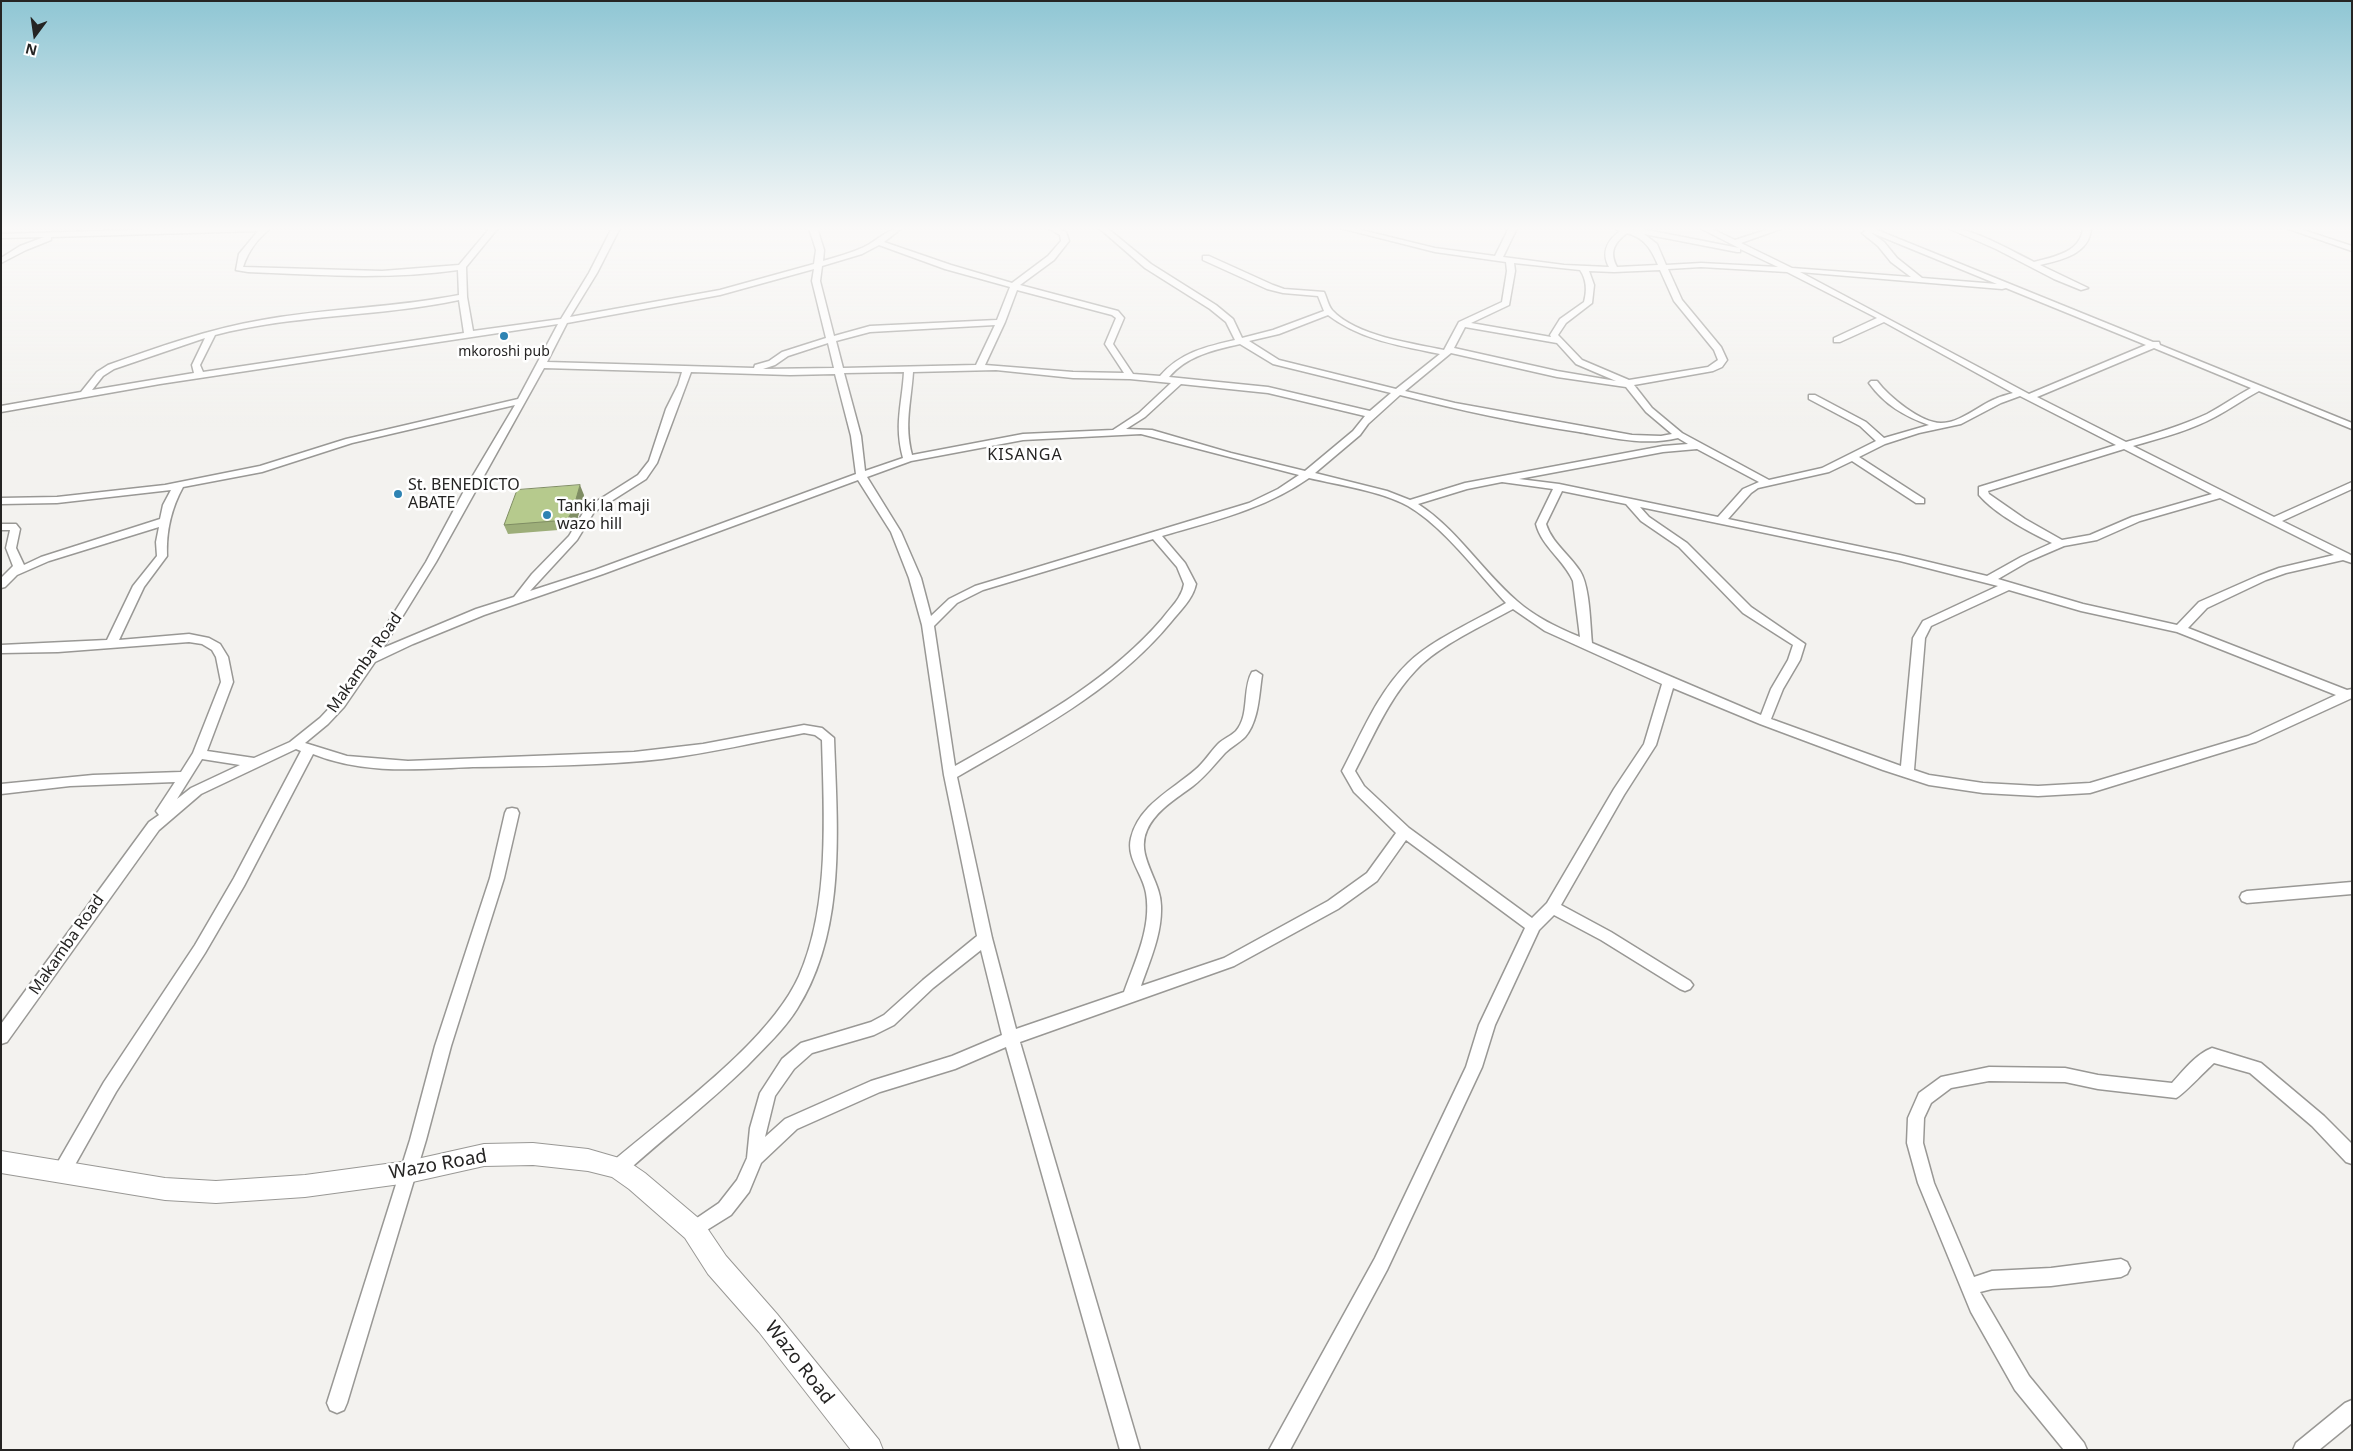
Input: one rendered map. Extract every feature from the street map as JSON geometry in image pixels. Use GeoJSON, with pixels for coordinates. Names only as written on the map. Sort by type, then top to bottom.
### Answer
{"type":"FeatureCollection","features":[{"type":"Feature","properties":{"kind":"main road","name":"Wazo Road"},"geometry":{"type":"LineString","coordinates":[[1,1162],[61,1173],[132,1182],[165,1189],[216,1192],[305,1186],[408,1172],[484,1155],[533,1154],[588,1160],[618,1168],[637,1180],[694,1230],[717,1265],[768,1323],[869,1450]]}},
{"type":"Feature","properties":{"kind":"street","name":"Makamba Road"},"geometry":{"type":"LineString","coordinates":[[1,1037],[154,826],[196,790],[255,763],[301,747],[340,704],[371,659],[431,562],[579,296]]}},
{"type":"Feature","properties":{"kind":"street"},"geometry":{"type":"LineString","coordinates":[[1,409],[199,374],[564,321],[701,296]]}},
{"type":"Feature","properties":{"kind":"street"},"geometry":{"type":"LineString","coordinates":[[819,296],[837,372],[856,436],[862,476],[896,532],[915,578],[928,625],[950,775],[985,938],[1011,1038],[1130,1450]]}},
{"type":"Feature","properties":{"kind":"street"},"geometry":{"type":"LineString","coordinates":[[979,367],[1001,322],[1011,296]]}},
{"type":"Feature","properties":{"kind":"street"},"geometry":{"type":"LineString","coordinates":[[1053,296],[1118,314],[1120,318],[1109,344],[1114,354],[1125,365],[1130,376]]}},
{"type":"Feature","properties":{"kind":"street"},"geometry":{"type":"LineString","coordinates":[[1195,296],[1230,321],[1239,340],[1256,348],[1276,362],[1491,413],[1605,434],[1661,439],[1678,436]]}},
{"type":"Feature","properties":{"kind":"street"},"geometry":{"type":"LineString","coordinates":[[1322,296],[1329,312],[1348,324],[1368,333],[1448,351],[1564,363],[1589,368],[1629,385],[1649,410],[1678,436],[1766,482]]}},
{"type":"Feature","properties":{"kind":"street"},"geometry":{"type":"LineString","coordinates":[[928,625],[953,601],[979,588],[1273,498],[1308,473],[1357,433],[1372,414],[1448,351],[1462,324],[1506,302],[1507,296]]}},
{"type":"Feature","properties":{"kind":"street"},"geometry":{"type":"LineString","coordinates":[[1564,363],[1559,342],[1554,335],[1557,328],[1580,310],[1590,296]]}},
{"type":"Feature","properties":{"kind":"street"},"geometry":{"type":"LineString","coordinates":[[1564,363],[1629,385],[1710,369],[1719,365],[1723,360],[1718,348],[1683,310],[1676,296]]}},
{"type":"Feature","properties":{"kind":"street"},"geometry":{"type":"LineString","coordinates":[[1840,296],[2025,395],[2348,558]]}},
{"type":"Feature","properties":{"kind":"street"},"geometry":{"type":"LineString","coordinates":[[2036,296],[2352,426]]}},
{"type":"Feature","properties":{"kind":"street"},"geometry":{"type":"LineString","coordinates":[[85,393],[100,374],[111,367],[211,335],[262,322],[413,306],[463,297],[469,335]]}},
{"type":"Feature","properties":{"kind":"street"},"geometry":{"type":"LineString","coordinates":[[1163,378],[1174,366],[1200,351],[1276,332],[1329,312]]}},
{"type":"Feature","properties":{"kind":"street"},"geometry":{"type":"LineString","coordinates":[[1837,340],[1883,319]]}},
{"type":"Feature","properties":{"kind":"street"},"geometry":{"type":"LineString","coordinates":[[747,370],[772,363],[800,348],[830,341],[852,333],[889,327],[1001,322]]}},
{"type":"Feature","properties":{"kind":"street"},"geometry":{"type":"LineString","coordinates":[[1462,324],[1559,342]]}},
{"type":"Feature","properties":{"kind":"street"},"geometry":{"type":"LineString","coordinates":[[199,374],[196,364],[211,335]]}},
{"type":"Feature","properties":{"kind":"street"},"geometry":{"type":"LineString","coordinates":[[1721,520],[1747,491],[1766,482],[1825,470],[1882,442],[1958,422],[1998,401],[2025,395],[2086,375],[2156,344]]}},
{"type":"Feature","properties":{"kind":"street"},"geometry":{"type":"LineString","coordinates":[[542,365],[837,372],[979,367],[1073,375],[1163,378],[1268,390],[1303,396],[1353,412],[1372,414]]}},
{"type":"Feature","properties":{"kind":"street"},"geometry":{"type":"LineString","coordinates":[[519,598],[536,576],[573,538],[590,510],[642,477],[654,461],[671,409],[683,385],[687,369]]}},
{"type":"Feature","properties":{"kind":"street"},"geometry":{"type":"LineString","coordinates":[[908,459],[903,440],[902,420],[907,398],[909,369]]}},
{"type":"Feature","properties":{"kind":"street"},"geometry":{"type":"LineString","coordinates":[[1110,432],[1124,427],[1142,415],[1180,380]]}},
{"type":"Feature","properties":{"kind":"street"},"geometry":{"type":"LineString","coordinates":[[1874,383],[1884,398],[1891,403],[1912,416],[1940,426]]}},
{"type":"Feature","properties":{"kind":"street"},"geometry":{"type":"LineString","coordinates":[[2061,543],[2036,532],[1984,495],[1983,489],[2083,456],[2127,446],[2169,433],[2212,415],[2236,399],[2260,388]]}},
{"type":"Feature","properties":{"kind":"street"},"geometry":{"type":"LineString","coordinates":[[1812,397],[1863,424],[1882,442]]}},
{"type":"Feature","properties":{"kind":"street"},"geometry":{"type":"LineString","coordinates":[[1,501],[66,500],[119,495],[179,485],[262,469],[349,442],[522,401]]}},
{"type":"Feature","properties":{"kind":"street"},"geometry":{"type":"LineString","coordinates":[[371,659],[408,641],[519,598],[599,572],[769,508],[908,459],[953,449],[1023,438],[1110,432],[1152,433],[1228,455],[1308,473],[1383,493],[1410,503],[1433,518],[1513,604],[1549,628],[1668,682],[1764,721],[1929,780],[1983,788],[2038,791],[2090,788],[2252,739],[2349,694]]}},
{"type":"Feature","properties":{"kind":"street"},"geometry":{"type":"LineString","coordinates":[[1410,503],[1465,486],[1663,449],[1696,446]]}},
{"type":"Feature","properties":{"kind":"street"},"geometry":{"type":"LineString","coordinates":[[1853,457],[1920,501]]}},
{"type":"Feature","properties":{"kind":"street"},"geometry":{"type":"LineString","coordinates":[[1505,480],[1559,487],[1721,520],[1900,558],[1988,580],[2006,587],[2180,629],[2349,694]]}},
{"type":"Feature","properties":{"kind":"street"},"geometry":{"type":"LineString","coordinates":[[111,644],[139,586],[162,556],[161,542],[168,505],[179,485]]}},
{"type":"Feature","properties":{"kind":"street"},"geometry":{"type":"LineString","coordinates":[[2275,520],[2352,485]]}},
{"type":"Feature","properties":{"kind":"street"},"geometry":{"type":"LineString","coordinates":[[1559,487],[1541,524],[1544,534],[1575,572],[1579,581],[1587,646]]}},
{"type":"Feature","properties":{"kind":"street"},"geometry":{"type":"LineString","coordinates":[[1988,580],[2024,559],[2061,543],[2092,538],[2136,519],[2222,494]]}},
{"type":"Feature","properties":{"kind":"street"},"geometry":{"type":"LineString","coordinates":[[1630,502],[1645,519],[1683,545],[1747,610],[1799,644],[1794,660],[1778,685],[1772,708],[1764,721]]}},
{"type":"Feature","properties":{"kind":"street"},"geometry":{"type":"LineString","coordinates":[[1,585],[17,572],[45,559],[166,521]]}},
{"type":"Feature","properties":{"kind":"street"},"geometry":{"type":"LineString","coordinates":[[1,527],[12,526],[15,529],[11,548],[19,567],[17,572]]}},
{"type":"Feature","properties":{"kind":"street"},"geometry":{"type":"LineString","coordinates":[[950,775],[1071,703],[1124,663],[1168,620],[1186,595],[1190,584],[1184,569],[1155,535]]}},
{"type":"Feature","properties":{"kind":"street"},"geometry":{"type":"LineString","coordinates":[[2180,629],[2203,605],[2262,578],[2283,570],[2348,558]]}},
{"type":"Feature","properties":{"kind":"street"},"geometry":{"type":"LineString","coordinates":[[1907,773],[1919,638],[1927,624],[2006,587]]}},
{"type":"Feature","properties":{"kind":"street"},"geometry":{"type":"LineString","coordinates":[[1513,604],[1439,646],[1412,666],[1387,698],[1348,771],[1359,789],[1404,832],[1533,926]]}},
{"type":"Feature","properties":{"kind":"street"},"geometry":{"type":"LineString","coordinates":[[1,649],[189,638],[205,641],[216,648],[222,656],[226,682],[199,754],[154,826]]}},
{"type":"Feature","properties":{"kind":"street"},"geometry":{"type":"LineString","coordinates":[[1130,996],[1144,953],[1154,910],[1152,891],[1137,856],[1136,843],[1140,831],[1161,802],[1197,776],[1209,765],[1216,754],[1242,732],[1246,723],[1256,675]]}},
{"type":"Feature","properties":{"kind":"street"},"geometry":{"type":"LineString","coordinates":[[1278,1450],[1381,1264],[1474,1067],[1488,1025],[1533,926],[1552,907],[1619,792],[1650,745],[1668,682]]}},
{"type":"Feature","properties":{"kind":"street"},"geometry":{"type":"LineString","coordinates":[[61,1173],[110,1087],[200,949],[234,890],[301,747],[340,759],[370,764],[439,764],[634,757],[715,746],[804,729],[818,731],[828,738],[830,806],[825,901],[809,972],[792,1004],[767,1035],[729,1071],[618,1168]]}},
{"type":"Feature","properties":{"kind":"street"},"geometry":{"type":"LineString","coordinates":[[199,754],[255,763]]}},
{"type":"Feature","properties":{"kind":"street"},"geometry":{"type":"LineString","coordinates":[[1,789],[41,784],[127,778],[185,777]]}},
{"type":"Feature","properties":{"kind":"street"},"geometry":{"type":"LineString","coordinates":[[337,1403],[408,1172],[442,1046],[497,878],[512,813]]}},
{"type":"Feature","properties":{"kind":"street"},"geometry":{"type":"LineString","coordinates":[[694,1230],[725,1209],[743,1186],[756,1158],[791,1124],[828,1106],[877,1086],[955,1062],[1011,1038],[1229,962],[1333,905],[1372,877],[1404,832]]}},
{"type":"Feature","properties":{"kind":"street"},"geometry":{"type":"LineString","coordinates":[[2247,897],[2352,888]]}},
{"type":"Feature","properties":{"kind":"street"},"geometry":{"type":"LineString","coordinates":[[1552,907],[1606,936],[1685,984]]}},
{"type":"Feature","properties":{"kind":"street"},"geometry":{"type":"LineString","coordinates":[[756,1158],[758,1128],[768,1093],[788,1064],[807,1048],[874,1028],[889,1020],[928,984],[985,938]]}},
{"type":"Feature","properties":{"kind":"street"},"geometry":{"type":"LineString","coordinates":[[2077,1450],[2022,1382],[1976,1306],[1926,1183],[1915,1143],[1916,1118],[1925,1098],[1947,1082],[1989,1074],[2045,1073],[2176,1091],[2189,1075],[2212,1055],[2255,1068],[2318,1121],[2352,1156]]}},
{"type":"Feature","properties":{"kind":"street"},"geometry":{"type":"LineString","coordinates":[[1969,1288],[1992,1280],[2051,1277],[2121,1268]]}},
{"type":"Feature","properties":{"kind":"street"},"geometry":{"type":"LineString","coordinates":[[2303,1450],[2352,1410]]}},
{"type":"Feature","properties":{"kind":"building","name":"Tanki la maji wazo hill"},"geometry":{"type":"Polygon","coordinates":[[[580,485],[573,510],[567,520],[504,525],[517,490],[580,485]]]}},
{"type":"Feature","properties":{"kind":"place","name":"mkoroshi pub"},"geometry":{"type":"Point","coordinates":[504,336]}},
{"type":"Feature","properties":{"kind":"place","name":"St. BENEDICTO ABATE"},"geometry":{"type":"Point","coordinates":[398,494]}},
{"type":"Feature","properties":{"kind":"place","name":"Tanki la maji wazo hill"},"geometry":{"type":"Point","coordinates":[547,515]}},
{"type":"Feature","properties":{"kind":"district","name":"KISANGA"},"geometry":{"type":"Point","coordinates":[1025,455]}}]}
